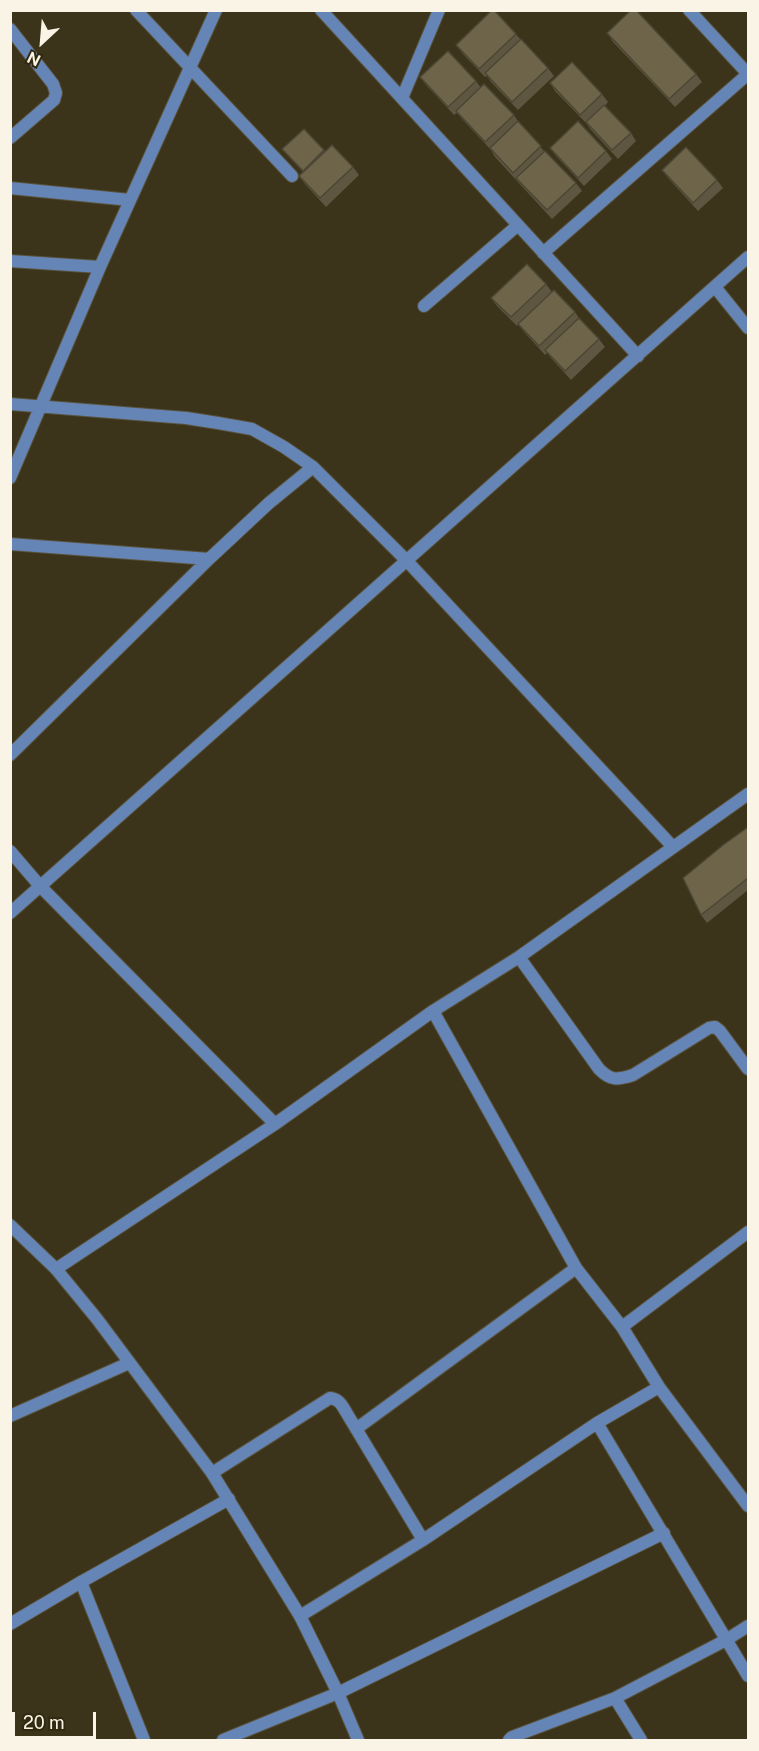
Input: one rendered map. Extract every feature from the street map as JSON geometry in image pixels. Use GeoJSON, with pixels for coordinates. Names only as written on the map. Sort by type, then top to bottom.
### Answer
{"type":"FeatureCollection","features":[{"type":"Feature","properties":{"kind":"street"},"geometry":{"type":"LineString","coordinates":[[136,10],[292,176]]}},
{"type":"Feature","properties":{"kind":"street"},"geometry":{"type":"LineString","coordinates":[[10,478],[100,267],[216,10]]}},
{"type":"Feature","properties":{"kind":"street"},"geometry":{"type":"LineString","coordinates":[[321,10],[638,356]]}},
{"type":"Feature","properties":{"kind":"street"},"geometry":{"type":"LineString","coordinates":[[402,98],[439,10]]}},
{"type":"Feature","properties":{"kind":"street"},"geometry":{"type":"LineString","coordinates":[[543,253],[748,74],[688,10]]}},
{"type":"Feature","properties":{"kind":"street"},"geometry":{"type":"LineString","coordinates":[[10,29],[53,84],[56,93],[54,100],[10,138]]}},
{"type":"Feature","properties":{"kind":"street"},"geometry":{"type":"LineString","coordinates":[[10,188],[130,200]]}},
{"type":"Feature","properties":{"kind":"street"},"geometry":{"type":"LineString","coordinates":[[424,306],[518,225]]}},
{"type":"Feature","properties":{"kind":"street"},"geometry":{"type":"LineString","coordinates":[[10,913],[748,257]]}},
{"type":"Feature","properties":{"kind":"street"},"geometry":{"type":"LineString","coordinates":[[10,261],[100,267]]}},
{"type":"Feature","properties":{"kind":"street"},"geometry":{"type":"LineString","coordinates":[[715,287],[748,328]]}},
{"type":"Feature","properties":{"kind":"street"},"geometry":{"type":"LineString","coordinates":[[10,404],[186,418],[252,429],[284,447],[313,468],[406,561],[673,847]]}},
{"type":"Feature","properties":{"kind":"street"},"geometry":{"type":"LineString","coordinates":[[10,756],[209,559],[269,502],[313,468]]}},
{"type":"Feature","properties":{"kind":"street"},"geometry":{"type":"LineString","coordinates":[[10,544],[209,559]]}},
{"type":"Feature","properties":{"kind":"street"},"geometry":{"type":"LineString","coordinates":[[56,1269],[275,1124],[433,1011],[519,957],[748,794]]}},
{"type":"Feature","properties":{"kind":"street"},"geometry":{"type":"LineString","coordinates":[[10,851],[40,886],[275,1124]]}},
{"type":"Feature","properties":{"kind":"street"},"geometry":{"type":"LineString","coordinates":[[519,957],[599,1069],[608,1077],[620,1079],[633,1075],[715,1027],[720,1030],[748,1069]]}},
{"type":"Feature","properties":{"kind":"street"},"geometry":{"type":"LineString","coordinates":[[433,1011],[576,1268],[621,1327],[659,1387],[748,1506]]}},
{"type":"Feature","properties":{"kind":"street"},"geometry":{"type":"LineString","coordinates":[[10,1225],[56,1269],[97,1319],[212,1473],[300,1616],[358,1740]]}},
{"type":"Feature","properties":{"kind":"street"},"geometry":{"type":"LineString","coordinates":[[621,1327],[748,1232]]}},
{"type":"Feature","properties":{"kind":"street"},"geometry":{"type":"LineString","coordinates":[[356,1429],[576,1268]]}},
{"type":"Feature","properties":{"kind":"street"},"geometry":{"type":"LineString","coordinates":[[10,1416],[129,1363]]}},
{"type":"Feature","properties":{"kind":"street"},"geometry":{"type":"LineString","coordinates":[[300,1616],[423,1540],[597,1423],[659,1387]]}},
{"type":"Feature","properties":{"kind":"street"},"geometry":{"type":"LineString","coordinates":[[212,1473],[330,1398],[336,1399],[423,1540]]}},
{"type":"Feature","properties":{"kind":"street"},"geometry":{"type":"LineString","coordinates":[[597,1423],[748,1676]]}},
{"type":"Feature","properties":{"kind":"street"},"geometry":{"type":"LineString","coordinates":[[10,1624],[229,1499]]}},
{"type":"Feature","properties":{"kind":"street"},"geometry":{"type":"LineString","coordinates":[[223,1740],[338,1693],[664,1533]]}},
{"type":"Feature","properties":{"kind":"street"},"geometry":{"type":"LineString","coordinates":[[81,1582],[144,1740]]}},
{"type":"Feature","properties":{"kind":"street"},"geometry":{"type":"LineString","coordinates":[[509,1740],[615,1698],[726,1640],[748,1626]]}},
{"type":"Feature","properties":{"kind":"street"},"geometry":{"type":"LineString","coordinates":[[615,1698],[641,1740]]}},
{"type":"Feature","properties":{"kind":"building"},"geometry":{"type":"Polygon","coordinates":[[[492,10],[516,34],[479,69],[456,45],[492,10]]]}},
{"type":"Feature","properties":{"kind":"building"},"geometry":{"type":"Polygon","coordinates":[[[631,10],[636,10],[696,74],[669,99],[607,33],[631,10]]]}},
{"type":"Feature","properties":{"kind":"building"},"geometry":{"type":"Polygon","coordinates":[[[521,39],[548,68],[512,102],[485,73],[521,39]]]}},
{"type":"Feature","properties":{"kind":"building"},"geometry":{"type":"Polygon","coordinates":[[[448,51],[476,81],[448,107],[420,77],[448,51]]]}},
{"type":"Feature","properties":{"kind":"building"},"geometry":{"type":"Polygon","coordinates":[[[572,62],[602,94],[580,115],[550,83],[572,62]]]}},
{"type":"Feature","properties":{"kind":"building"},"geometry":{"type":"Polygon","coordinates":[[[484,84],[514,115],[485,142],[456,111],[484,84]]]}},
{"type":"Feature","properties":{"kind":"building"},"geometry":{"type":"Polygon","coordinates":[[[604,105],[631,133],[612,150],[586,122],[604,105]]]}},
{"type":"Feature","properties":{"kind":"building"},"geometry":{"type":"Polygon","coordinates":[[[518,121],[541,146],[513,173],[490,148],[518,121]]]}},
{"type":"Feature","properties":{"kind":"building"},"geometry":{"type":"Polygon","coordinates":[[[578,121],[606,151],[578,178],[550,148],[578,121]]]}},
{"type":"Feature","properties":{"kind":"building"},"geometry":{"type":"Polygon","coordinates":[[[304,129],[324,150],[303,171],[282,149],[304,129]]]}},
{"type":"Feature","properties":{"kind":"building"},"geometry":{"type":"Polygon","coordinates":[[[332,145],[353,167],[320,198],[299,176],[332,145]]]}},
{"type":"Feature","properties":{"kind":"building"},"geometry":{"type":"Polygon","coordinates":[[[686,147],[717,180],[693,203],[662,170],[686,147]]]}},
{"type":"Feature","properties":{"kind":"building"},"geometry":{"type":"Polygon","coordinates":[[[545,151],[576,183],[547,210],[516,178],[545,151]]]}},
{"type":"Feature","properties":{"kind":"building"},"geometry":{"type":"Polygon","coordinates":[[[527,264],[546,284],[511,317],[491,298],[527,264]]]}},
{"type":"Feature","properties":{"kind":"building"},"geometry":{"type":"Polygon","coordinates":[[[554,290],[575,312],[539,346],[518,324],[554,290]]]}},
{"type":"Feature","properties":{"kind":"building"},"geometry":{"type":"Polygon","coordinates":[[[579,318],[599,339],[565,371],[545,350],[579,318]]]}},
{"type":"Feature","properties":{"kind":"building"},"geometry":{"type":"Polygon","coordinates":[[[748,827],[748,878],[701,915],[683,878],[748,827]]]}}]}
